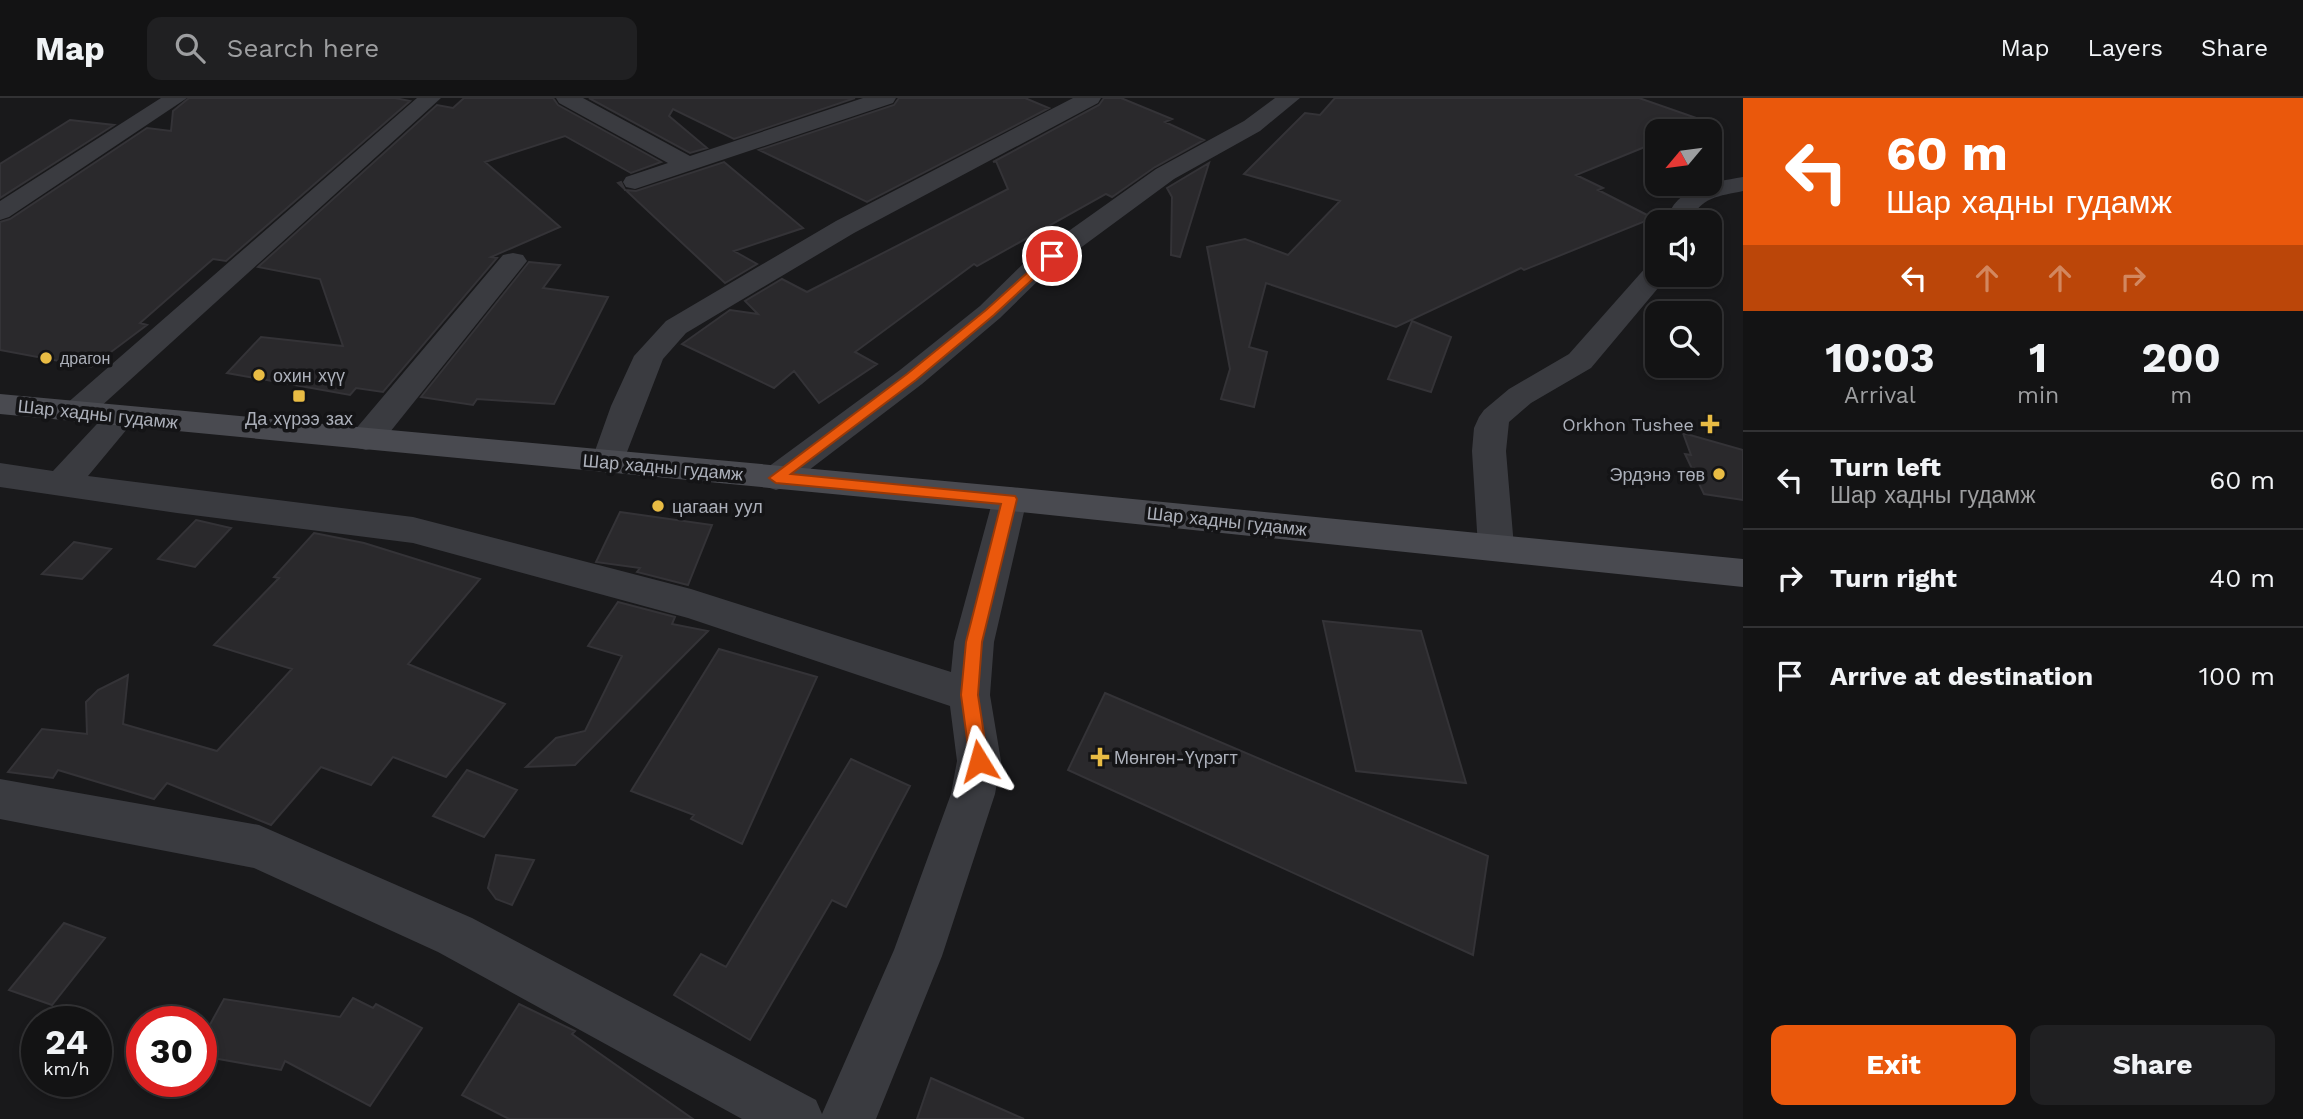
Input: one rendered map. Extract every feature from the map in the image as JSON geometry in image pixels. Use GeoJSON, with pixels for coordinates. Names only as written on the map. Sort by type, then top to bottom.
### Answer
{"type":"FeatureCollection","features":[{"type":"Feature","properties":{"kind":"main road","name":"Шар хадны гудамж"},"geometry":{"type":"LineString","coordinates":[[0,404],[1010,499],[1743,573]]}},
{"type":"Feature","properties":{"kind":"street"},"geometry":{"type":"LineString","coordinates":[[0,212],[176,98]]}},
{"type":"Feature","properties":{"kind":"street"},"geometry":{"type":"LineString","coordinates":[[76,412],[279,228],[430,98]]}},
{"type":"Feature","properties":{"kind":"street"},"geometry":{"type":"LineString","coordinates":[[567,98],[688,164]]}},
{"type":"Feature","properties":{"kind":"street"},"geometry":{"type":"LineString","coordinates":[[635,181],[885,98]]}},
{"type":"Feature","properties":{"kind":"street"},"geometry":{"type":"LineString","coordinates":[[608,462],[627,406],[649,356],[677,327],[733,291],[845,227],[1090,98]]}},
{"type":"Feature","properties":{"kind":"street"},"geometry":{"type":"LineString","coordinates":[[776,478],[911,377],[990,312],[1035,268],[1165,174],[1252,126],[1289,98]]}},
{"type":"Feature","properties":{"kind":"street"},"geometry":{"type":"LineString","coordinates":[[1680,210],[1696,196],[1743,184]]}},
{"type":"Feature","properties":{"kind":"street"},"geometry":{"type":"LineString","coordinates":[[366,439],[513,261]]}},
{"type":"Feature","properties":{"kind":"street"},"geometry":{"type":"LineString","coordinates":[[1496,547],[1489,451],[1490,428],[1494,417],[1520,397],[1580,360],[1645,286]]}},
{"type":"Feature","properties":{"kind":"street"},"geometry":{"type":"LineString","coordinates":[[62,483],[121,416]]}},
{"type":"Feature","properties":{"kind":"street"},"geometry":{"type":"LineString","coordinates":[[0,475],[177,501],[413,530],[529,564],[691,604],[970,695]]}},
{"type":"Feature","properties":{"kind":"street"},"geometry":{"type":"LineString","coordinates":[[848,1119],[918,956],[974,794],[979,761],[970,695],[974,642],[1010,499]]}},
{"type":"Feature","properties":{"kind":"street"},"geometry":{"type":"LineString","coordinates":[[0,799],[259,846],[455,935],[797,1119]]}},
{"type":"Feature","properties":{"kind":"building"},"geometry":{"type":"Polygon","coordinates":[[[189,98],[395,98],[410,101],[226,261],[213,259],[140,323],[147,325],[91,367],[0,350],[0,222],[10,219],[147,128],[171,131],[173,111],[189,98]]]}},
{"type":"Feature","properties":{"kind":"building"},"geometry":{"type":"Polygon","coordinates":[[[464,98],[553,98],[558,105],[661,162],[631,173],[565,136],[485,162],[560,227],[491,257],[497,258],[383,392],[356,388],[350,395],[227,373],[261,337],[343,346],[320,279],[258,267],[437,105],[453,108],[464,98]]]}},
{"type":"Feature","properties":{"kind":"building"},"geometry":{"type":"Polygon","coordinates":[[[589,98],[855,98],[734,139],[673,109],[669,116],[707,148],[690,153],[589,98]]]}},
{"type":"Feature","properties":{"kind":"building"},"geometry":{"type":"Polygon","coordinates":[[[899,98],[1025,98],[1049,108],[867,202],[759,150],[894,105],[899,98]]]}},
{"type":"Feature","properties":{"kind":"building"},"geometry":{"type":"Polygon","coordinates":[[[1104,98],[1121,98],[1172,119],[1165,122],[1204,140],[1155,167],[1112,197],[1106,194],[977,266],[974,264],[855,352],[877,364],[819,403],[794,371],[774,388],[682,344],[730,310],[758,314],[745,301],[782,279],[807,292],[1008,189],[996,161],[993,162],[1099,105],[1104,98]]]}},
{"type":"Feature","properties":{"kind":"building"},"geometry":{"type":"Polygon","coordinates":[[[1335,98],[1639,98],[1699,119],[1645,119],[1645,147],[1576,175],[1603,188],[1598,190],[1645,214],[1645,221],[1524,270],[1521,268],[1396,327],[1266,283],[1249,347],[1267,352],[1254,407],[1221,399],[1230,369],[1207,247],[1245,239],[1288,255],[1340,201],[1244,174],[1305,113],[1320,115],[1335,98]]]}},
{"type":"Feature","properties":{"kind":"building"},"geometry":{"type":"Polygon","coordinates":[[[70,120],[114,125],[0,198],[0,164],[70,120]]]}},
{"type":"Feature","properties":{"kind":"building"},"geometry":{"type":"Polygon","coordinates":[[[724,162],[803,228],[734,251],[757,264],[725,283],[626,190],[636,191],[724,162]]]}},
{"type":"Feature","properties":{"kind":"building"},"geometry":{"type":"Polygon","coordinates":[[[1209,163],[1180,257],[1171,255],[1172,197],[1167,188],[1209,163]]]}},
{"type":"Feature","properties":{"kind":"building"},"geometry":{"type":"Polygon","coordinates":[[[529,262],[560,265],[543,288],[608,297],[554,404],[477,399],[473,405],[421,397],[529,262]]]}},
{"type":"Feature","properties":{"kind":"building"},"geometry":{"type":"Polygon","coordinates":[[[1412,321],[1451,337],[1431,392],[1388,379],[1412,321]]]}},
{"type":"Feature","properties":{"kind":"building","name":"Эрдэнэ төв"},"geometry":{"type":"Polygon","coordinates":[[[1683,433],[1743,450],[1743,500],[1704,494],[1685,454],[1691,455],[1683,433]]]}},
{"type":"Feature","properties":{"kind":"building"},"geometry":{"type":"Polygon","coordinates":[[[620,512],[712,525],[688,585],[637,572],[640,568],[596,562],[620,512]]]}},
{"type":"Feature","properties":{"kind":"building"},"geometry":{"type":"Polygon","coordinates":[[[196,520],[231,528],[195,567],[158,559],[196,520]]]}},
{"type":"Feature","properties":{"kind":"building"},"geometry":{"type":"Polygon","coordinates":[[[314,533],[364,543],[480,579],[408,664],[505,704],[446,777],[393,757],[371,785],[321,767],[271,825],[167,783],[154,799],[58,770],[53,778],[8,772],[42,729],[87,734],[86,702],[98,690],[128,675],[123,724],[217,751],[292,669],[214,645],[279,578],[274,577],[314,533]]]}},
{"type":"Feature","properties":{"kind":"building"},"geometry":{"type":"Polygon","coordinates":[[[74,542],[111,549],[82,579],[42,574],[74,542]]]}},
{"type":"Feature","properties":{"kind":"building"},"geometry":{"type":"Polygon","coordinates":[[[618,602],[675,617],[672,624],[708,631],[575,765],[526,767],[556,738],[585,731],[622,656],[588,646],[618,602]]]}},
{"type":"Feature","properties":{"kind":"building"},"geometry":{"type":"Polygon","coordinates":[[[1323,621],[1421,631],[1466,783],[1356,771],[1323,621]]]}},
{"type":"Feature","properties":{"kind":"building"},"geometry":{"type":"Polygon","coordinates":[[[719,649],[817,677],[742,844],[691,819],[694,815],[631,791],[719,649]]]}},
{"type":"Feature","properties":{"kind":"building"},"geometry":{"type":"Polygon","coordinates":[[[1105,693],[1488,856],[1473,955],[1068,770],[1105,693]]]}},
{"type":"Feature","properties":{"kind":"building"},"geometry":{"type":"Polygon","coordinates":[[[851,759],[910,786],[846,907],[832,900],[750,1040],[674,995],[701,954],[726,967],[851,759]]]}},
{"type":"Feature","properties":{"kind":"building"},"geometry":{"type":"Polygon","coordinates":[[[467,770],[517,790],[484,837],[433,816],[467,770]]]}},
{"type":"Feature","properties":{"kind":"building"},"geometry":{"type":"Polygon","coordinates":[[[496,855],[534,860],[512,905],[496,899],[488,888],[496,855]]]}},
{"type":"Feature","properties":{"kind":"building"},"geometry":{"type":"Polygon","coordinates":[[[64,923],[105,938],[52,1005],[9,990],[64,923]]]}},
{"type":"Feature","properties":{"kind":"building"},"geometry":{"type":"Polygon","coordinates":[[[353,998],[373,1008],[376,1004],[422,1028],[370,1106],[285,1061],[281,1070],[217,1059],[217,1012],[224,999],[340,1017],[353,998]]]}},
{"type":"Feature","properties":{"kind":"building"},"geometry":{"type":"Polygon","coordinates":[[[519,1004],[575,1031],[572,1034],[693,1119],[509,1119],[462,1095],[519,1004]]]}},
{"type":"Feature","properties":{"kind":"building"},"geometry":{"type":"Polygon","coordinates":[[[931,1078],[1024,1119],[917,1119],[931,1078]]]}},
{"type":"Feature","properties":{"kind":"place","name":"драгон"},"geometry":{"type":"Point","coordinates":[46,358]}},
{"type":"Feature","properties":{"kind":"place","name":"охин хүү"},"geometry":{"type":"Point","coordinates":[259,375]}},
{"type":"Feature","properties":{"kind":"place","name":"Да хүрээ зах"},"geometry":{"type":"Point","coordinates":[299,396]}},
{"type":"Feature","properties":{"kind":"place","name":"Orkhon Tushee"},"geometry":{"type":"Point","coordinates":[1710,424]}},
{"type":"Feature","properties":{"kind":"place","name":"Эрдэнэ төв"},"geometry":{"type":"Point","coordinates":[1719,474]}},
{"type":"Feature","properties":{"kind":"place","name":"цагаан уул"},"geometry":{"type":"Point","coordinates":[658,506]}},
{"type":"Feature","properties":{"kind":"place","name":"Мөнгөн-Үүрэгт"},"geometry":{"type":"Point","coordinates":[1100,757]}},
{"type":"Feature","properties":{"kind":"route"},"geometry":{"type":"LineString","coordinates":[[979,761],[970,695],[974,642],[1010,499],[776,478],[911,377],[990,312],[1035,268],[1052,256]]}}]}
